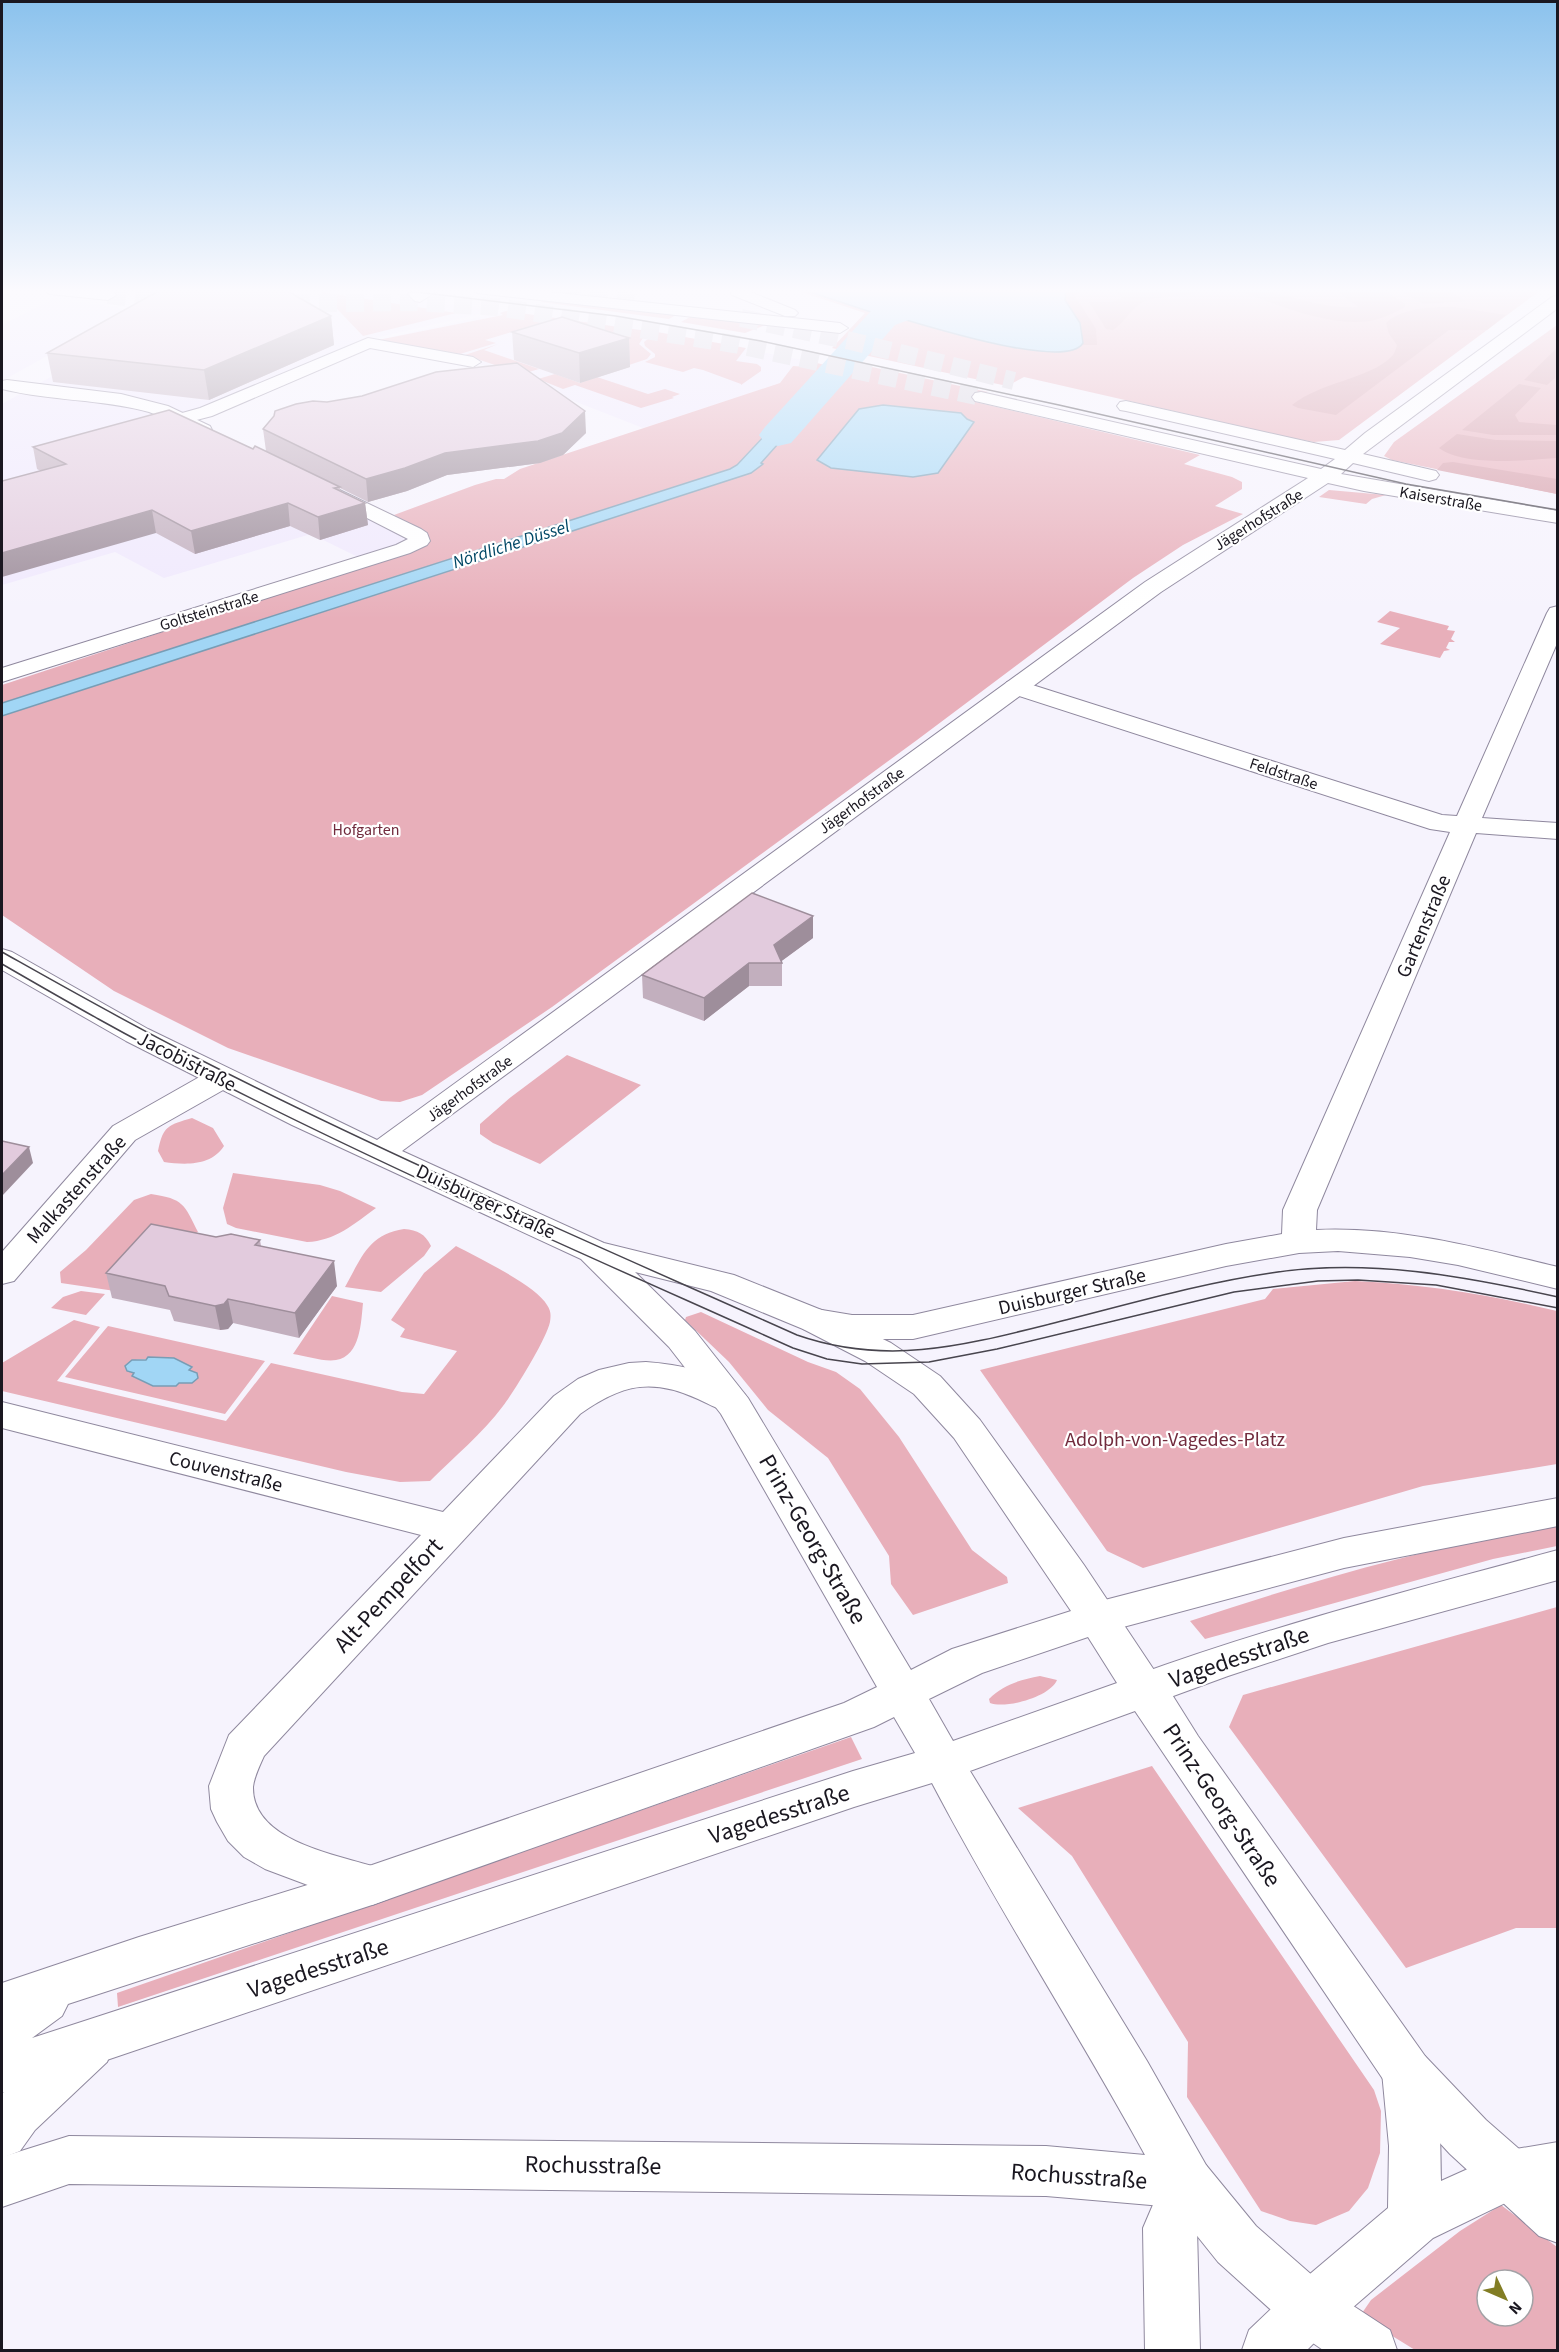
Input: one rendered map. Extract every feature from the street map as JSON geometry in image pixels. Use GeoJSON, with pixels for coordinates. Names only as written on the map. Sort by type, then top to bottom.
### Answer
{"type":"FeatureCollection","features":[{"type":"Feature","properties":{"kind":"main road"},"geometry":{"type":"LineString","coordinates":[[120,399],[150,406],[222,439]]}},
{"type":"Feature","properties":{"kind":"main road","name":"Kaiserstraße"},"geometry":{"type":"LineString","coordinates":[[989,399],[1325,476],[1433,498],[1557,517]]}},
{"type":"Feature","properties":{"kind":"main road","name":"Jägerhofstraße"},"geometry":{"type":"LineString","coordinates":[[378,1152],[610,986],[1153,587],[1325,476],[1425,399]]}},
{"type":"Feature","properties":{"kind":"main road","name":"Kaiserstraße"},"geometry":{"type":"LineString","coordinates":[[1105,402],[1557,501]]}},
{"type":"Feature","properties":{"kind":"main road","name":"Goltsteinstraße"},"geometry":{"type":"LineString","coordinates":[[2,675],[417,544],[420,537],[414,533],[306,480]]}},
{"type":"Feature","properties":{"kind":"main road","name":"Gartenstraße"},"geometry":{"type":"LineString","coordinates":[[1299,1242],[1300,1210],[1526,684],[1549,653],[1557,613]]}},
{"type":"Feature","properties":{"kind":"main road","name":"Feldstraße"},"geometry":{"type":"LineString","coordinates":[[1015,687],[1439,823],[1557,831]]}},
{"type":"Feature","properties":{"kind":"main road","name":"Jacobistraße"},"geometry":{"type":"LineString","coordinates":[[2,958],[128,1030],[221,1078],[378,1152]]}},
{"type":"Feature","properties":{"kind":"main road","name":"Malkastenstraße"},"geometry":{"type":"LineString","coordinates":[[2,1273],[124,1133],[221,1078]]}},
{"type":"Feature","properties":{"kind":"main road","name":"Duisburger Straße"},"geometry":{"type":"LineString","coordinates":[[378,1152],[593,1251],[722,1283],[816,1321],[852,1328],[913,1327],[1226,1256],[1299,1242],[1338,1240],[1410,1246],[1458,1254],[1557,1278]]}},
{"type":"Feature","properties":{"kind":"main road","name":"Duisburger Straße"},"geometry":{"type":"LineString","coordinates":[[593,1251],[682,1340],[738,1413]]}},
{"type":"Feature","properties":{"kind":"main road","name":"Prinz-Georg-Straße"},"geometry":{"type":"LineString","coordinates":[[816,1321],[878,1352],[927,1385],[967,1429],[1146,1689],[1188,1757],[1407,2072],[1468,2137],[1534,2171],[1557,2218]]}},
{"type":"Feature","properties":{"kind":"main road","name":"Alt-Pempelfort"},"geometry":{"type":"LineString","coordinates":[[372,1885],[298,1864],[273,1853],[257,1842],[234,1809],[231,1786],[245,1747],[567,1405],[594,1386],[637,1375],[668,1374],[692,1380],[738,1413]]}},
{"type":"Feature","properties":{"kind":"main road","name":"Prinz-Georg-Straße"},"geometry":{"type":"LineString","coordinates":[[738,1413],[943,1762],[972,1816],[1129,2077],[1188,2183],[1237,2244],[1310,2309],[1371,2350]]}},
{"type":"Feature","properties":{"kind":"main road","name":"Couvenstraße"},"geometry":{"type":"LineString","coordinates":[[2,1415],[451,1528]]}},
{"type":"Feature","properties":{"kind":"main road"},"geometry":{"type":"LineString","coordinates":[[2,2005],[79,1978],[372,1885],[859,1715],[967,1661],[1097,1618],[1344,1553],[1557,1512]]}},
{"type":"Feature","properties":{"kind":"main road","name":"Vagedesstraße"},"geometry":{"type":"LineString","coordinates":[[2,2070],[92,2043],[841,1792],[943,1762],[1078,1716],[1213,1664],[1325,1628],[1557,1565]]}},
{"type":"Feature","properties":{"kind":"main road"},"geometry":{"type":"LineString","coordinates":[[2,2032],[79,1978]]}},
{"type":"Feature","properties":{"kind":"main road"},"geometry":{"type":"LineString","coordinates":[[2,2134],[17,2113],[92,2043]]}},
{"type":"Feature","properties":{"kind":"main road"},"geometry":{"type":"LineString","coordinates":[[1407,2072],[1415,2124],[1417,2178],[1414,2220]]}},
{"type":"Feature","properties":{"kind":"main road","name":"Rochusstraße"},"geometry":{"type":"LineString","coordinates":[[2,2182],[69,2160],[1046,2171],[1188,2183]]}},
{"type":"Feature","properties":{"kind":"main road"},"geometry":{"type":"LineString","coordinates":[[1269,2350],[1310,2309],[1414,2220],[1534,2171]]}},
{"type":"Feature","properties":{"kind":"main road"},"geometry":{"type":"LineString","coordinates":[[1172,2350],[1170,2228],[1188,2183]]}},
{"type":"Feature","properties":{"kind":"street"},"geometry":{"type":"LineString","coordinates":[[181,419],[206,412],[237,399]]}},
{"type":"Feature","properties":{"kind":"shaded area"},"geometry":{"type":"Polygon","coordinates":[[[11,399],[224,399],[169,419],[414,541],[362,559],[311,534],[164,578],[115,552],[2,585],[2,404],[11,399]]]}},
{"type":"Feature","properties":{"kind":"shaded area"},"geometry":{"type":"Polygon","coordinates":[[[568,399],[732,399],[643,428],[568,399]]]}},
{"type":"Feature","properties":{"kind":"shaded area"},"geometry":{"type":"Polygon","coordinates":[[[1301,399],[1358,399],[1336,415],[1292,405],[1301,399]]]}},
{"type":"Feature","properties":{"kind":"shaded area"},"geometry":{"type":"Polygon","coordinates":[[[1501,399],[1531,399],[1515,415],[1519,422],[1557,425],[1557,435],[1493,435],[1462,430],[1501,399]]]}},
{"type":"Feature","properties":{"kind":"shaded area"},"geometry":{"type":"Polygon","coordinates":[[[1457,434],[1496,440],[1557,441],[1557,458],[1513,461],[1479,460],[1450,454],[1439,448],[1457,434]]]}},
{"type":"Feature","properties":{"kind":"shaded area"},"geometry":{"type":"Polygon","coordinates":[[[1453,462],[1557,479],[1557,494],[1437,470],[1443,463],[1453,462]]]}},
{"type":"Feature","properties":{"kind":"green space"},"geometry":{"type":"Polygon","coordinates":[[[614,399],[671,399],[641,408],[614,399]]]}},
{"type":"Feature","properties":{"kind":"green space","name":"Hofgarten"},"geometry":{"type":"Polygon","coordinates":[[[732,399],[975,399],[971,401],[1200,455],[1184,464],[1232,477],[1242,482],[1242,489],[1215,506],[1243,514],[1183,545],[1133,578],[917,740],[552,1007],[422,1095],[400,1102],[381,1101],[228,1048],[114,991],[2,915],[2,685],[419,547],[420,530],[394,515],[475,485],[504,479],[520,469],[732,399]]]}},
{"type":"Feature","properties":{"kind":"green space"},"geometry":{"type":"Polygon","coordinates":[[[1120,399],[1394,399],[1339,440],[1314,442],[1120,399]]]}},
{"type":"Feature","properties":{"kind":"green space"},"geometry":{"type":"Polygon","coordinates":[[[1454,399],[1557,399],[1557,494],[1392,460],[1384,456],[1394,442],[1454,399]]]}},
{"type":"Feature","properties":{"kind":"green space"},"geometry":{"type":"Polygon","coordinates":[[[1329,490],[1386,495],[1372,499],[1366,504],[1319,497],[1329,490]]]}},
{"type":"Feature","properties":{"kind":"green space"},"geometry":{"type":"Polygon","coordinates":[[[1390,611],[1449,626],[1447,630],[1455,631],[1451,639],[1455,642],[1449,642],[1446,648],[1450,650],[1444,651],[1440,658],[1380,644],[1400,628],[1377,622],[1390,611]]]}},
{"type":"Feature","properties":{"kind":"green space"},"geometry":{"type":"Polygon","coordinates":[[[567,1055],[641,1085],[540,1164],[493,1143],[480,1134],[480,1124],[511,1097],[567,1055]]]}},
{"type":"Feature","properties":{"kind":"green space"},"geometry":{"type":"Polygon","coordinates":[[[192,1118],[213,1128],[224,1146],[219,1153],[205,1161],[189,1164],[164,1162],[158,1151],[165,1131],[172,1125],[192,1118]]]}},
{"type":"Feature","properties":{"kind":"green space"},"geometry":{"type":"Polygon","coordinates":[[[233,1173],[320,1185],[340,1191],[376,1208],[344,1231],[317,1241],[307,1242],[236,1228],[227,1224],[223,1208],[233,1173]]]}},
{"type":"Feature","properties":{"kind":"green space"},"geometry":{"type":"Polygon","coordinates":[[[151,1194],[170,1198],[182,1204],[198,1232],[176,1243],[115,1291],[61,1283],[60,1272],[86,1250],[134,1200],[151,1194]]]}},
{"type":"Feature","properties":{"kind":"green space"},"geometry":{"type":"Polygon","coordinates":[[[404,1229],[413,1230],[426,1238],[431,1246],[424,1256],[381,1292],[345,1287],[361,1258],[374,1242],[382,1236],[404,1229]]]}},
{"type":"Feature","properties":{"kind":"green space"},"geometry":{"type":"Polygon","coordinates":[[[456,1246],[506,1272],[532,1289],[547,1305],[550,1320],[537,1352],[503,1406],[430,1481],[400,1482],[346,1472],[2,1391],[2,1363],[74,1320],[100,1327],[57,1381],[226,1421],[271,1363],[402,1392],[424,1394],[457,1351],[400,1337],[405,1329],[391,1320],[424,1273],[456,1246]]]}},
{"type":"Feature","properties":{"kind":"green space","name":"Adolph-von-Vagedes-Platz"},"geometry":{"type":"Polygon","coordinates":[[[1355,1281],[1457,1291],[1557,1311],[1557,1464],[1423,1486],[1143,1568],[1107,1551],[980,1370],[1265,1299],[1273,1289],[1355,1281]]]}},
{"type":"Feature","properties":{"kind":"green space"},"geometry":{"type":"Polygon","coordinates":[[[81,1291],[105,1294],[86,1315],[51,1308],[63,1297],[81,1291]]]}},
{"type":"Feature","properties":{"kind":"green space"},"geometry":{"type":"Polygon","coordinates":[[[332,1296],[363,1303],[355,1345],[344,1357],[336,1360],[321,1360],[293,1354],[332,1296]]]}},
{"type":"Feature","properties":{"kind":"green space"},"geometry":{"type":"Polygon","coordinates":[[[701,1312],[808,1362],[836,1372],[860,1389],[899,1437],[972,1550],[1007,1577],[1008,1583],[913,1615],[891,1584],[889,1556],[828,1458],[768,1410],[729,1362],[685,1320],[686,1317],[701,1312]]]}},
{"type":"Feature","properties":{"kind":"green space"},"geometry":{"type":"Polygon","coordinates":[[[108,1326],[265,1361],[225,1414],[65,1377],[108,1326]],[[155,1357],[133,1361],[127,1364],[126,1370],[135,1373],[133,1376],[153,1386],[176,1386],[188,1370],[187,1365],[174,1358],[155,1357]]]}},
{"type":"Feature","properties":{"kind":"green space"},"geometry":{"type":"Polygon","coordinates":[[[1557,1525],[1557,1546],[1493,1559],[1205,1639],[1190,1621],[1372,1566],[1464,1543],[1557,1525]]]}},
{"type":"Feature","properties":{"kind":"green space"},"geometry":{"type":"Polygon","coordinates":[[[1557,1607],[1557,1928],[1516,1928],[1406,1968],[1229,1727],[1243,1695],[1557,1607]]]}},
{"type":"Feature","properties":{"kind":"green space"},"geometry":{"type":"Polygon","coordinates":[[[1040,1676],[1057,1680],[1046,1692],[1027,1700],[1006,1704],[990,1703],[989,1699],[1006,1686],[1040,1676]]]}},
{"type":"Feature","properties":{"kind":"green space"},"geometry":{"type":"Polygon","coordinates":[[[851,1737],[862,1759],[118,2007],[117,1993],[851,1737]]]}},
{"type":"Feature","properties":{"kind":"green space"},"geometry":{"type":"Polygon","coordinates":[[[1152,1766],[1374,2090],[1381,2111],[1380,2153],[1368,2188],[1349,2211],[1316,2225],[1290,2221],[1261,2211],[1187,2097],[1188,2042],[1072,1856],[1018,1808],[1152,1766]]]}},
{"type":"Feature","properties":{"kind":"green space"},"geometry":{"type":"Polygon","coordinates":[[[1501,2205],[1557,2247],[1557,2350],[1415,2350],[1360,2316],[1371,2300],[1460,2231],[1501,2205]]]}},
{"type":"Feature","properties":{"kind":"water"},"geometry":{"type":"Polygon","coordinates":[[[799,399],[818,399],[761,463],[763,464],[751,473],[2,716],[2,703],[737,465],[799,399]]]}},
{"type":"Feature","properties":{"kind":"water"},"geometry":{"type":"Polygon","coordinates":[[[883,405],[961,413],[974,422],[938,473],[913,477],[831,468],[817,460],[859,409],[883,405]]]}},
{"type":"Feature","properties":{"kind":"water"},"geometry":{"type":"Polygon","coordinates":[[[148,1357],[174,1358],[192,1367],[189,1370],[197,1373],[198,1378],[192,1383],[179,1383],[176,1386],[153,1386],[132,1376],[134,1373],[127,1371],[125,1366],[132,1360],[146,1360],[148,1357]]]}},
{"type":"Feature","properties":{"kind":"building"},"geometry":{"type":"Polygon","coordinates":[[[346,399],[568,399],[585,411],[562,433],[538,441],[445,453],[366,479],[263,429],[274,416],[275,411],[313,401],[327,402],[346,399]]]}},
{"type":"Feature","properties":{"kind":"building"},"geometry":{"type":"Polygon","coordinates":[[[169,410],[253,449],[255,446],[340,487],[334,488],[365,503],[318,517],[288,503],[191,531],[152,510],[2,553],[2,481],[66,464],[33,447],[169,410]]]}},
{"type":"Feature","properties":{"kind":"building"},"geometry":{"type":"Polygon","coordinates":[[[752,893],[813,916],[774,945],[782,963],[749,963],[704,998],[642,975],[752,893]]]}},
{"type":"Feature","properties":{"kind":"building"},"geometry":{"type":"Polygon","coordinates":[[[2,1141],[29,1147],[2,1175],[2,1141]]]}},
{"type":"Feature","properties":{"kind":"building"},"geometry":{"type":"Polygon","coordinates":[[[151,1224],[216,1237],[231,1234],[260,1240],[255,1245],[334,1261],[295,1313],[228,1299],[224,1304],[215,1306],[169,1296],[165,1286],[106,1273],[151,1224]]]}},
{"type":"Feature","properties":{"kind":"waterway","name":"Nördliche Düssel"},"geometry":{"type":"LineString","coordinates":[[778,435],[811,399]]}},
{"type":"Feature","properties":{"kind":"tram line"},"geometry":{"type":"LineString","coordinates":[[1030,399],[1406,484],[1558,510]]}},
{"type":"Feature","properties":{"kind":"tram line"},"geometry":{"type":"LineString","coordinates":[[2,952],[172,1045],[345,1131],[797,1335],[830,1344],[893,1351],[955,1345],[1018,1332],[1215,1283],[1307,1269],[1379,1268],[1451,1276],[1558,1297]]}},
{"type":"Feature","properties":{"kind":"tram line"},"geometry":{"type":"LineString","coordinates":[[2,964],[147,1046],[344,1144],[793,1348],[827,1359],[862,1364],[929,1362],[997,1349],[1234,1292],[1318,1281],[1358,1280],[1436,1285],[1558,1308]]}}]}
